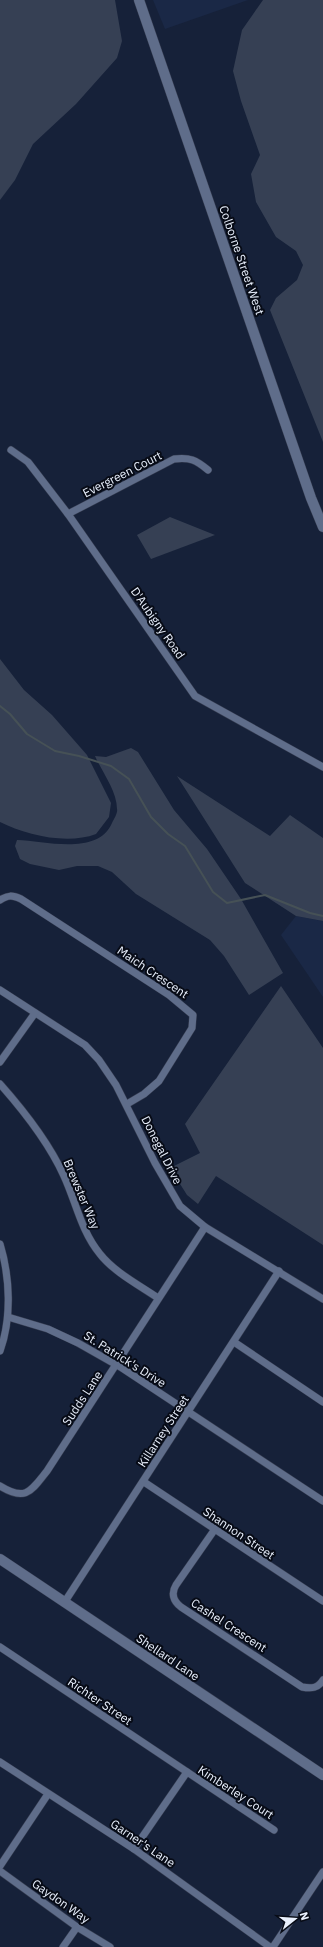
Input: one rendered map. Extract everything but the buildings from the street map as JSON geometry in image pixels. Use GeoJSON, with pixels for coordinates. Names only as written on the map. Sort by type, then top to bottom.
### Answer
{"type":"FeatureCollection","features":[{"type":"Feature","properties":{"kind":"main road","name":"Colborne Street West"},"geometry":{"type":"LineString","coordinates":[[139,0],[311,498],[323,527]]}},
{"type":"Feature","properties":{"kind":"main road","name":"Shellard Lane"},"geometry":{"type":"LineString","coordinates":[[0,1559],[323,1775]]}},
{"type":"Feature","properties":{"kind":"street","name":"D'Aubigny Road"},"geometry":{"type":"LineString","coordinates":[[11,450],[28,462],[68,514],[195,696],[323,767]]}},
{"type":"Feature","properties":{"kind":"street","name":"Evergreen Court"},"geometry":{"type":"LineString","coordinates":[[68,514],[174,459],[191,458],[196,460],[208,470]]}},
{"type":"Feature","properties":{"kind":"street","name":"Maich Crescent"},"geometry":{"type":"LineString","coordinates":[[0,900],[8,896],[14,896],[21,899],[168,995],[193,1015],[192,1028],[159,1081],[144,1094],[127,1104]]}},
{"type":"Feature","properties":{"kind":"street","name":"Donegal Drive"},"geometry":{"type":"LineString","coordinates":[[0,990],[85,1045],[109,1073],[127,1104],[169,1190],[180,1206],[205,1227],[323,1299]]}},
{"type":"Feature","properties":{"kind":"street"},"geometry":{"type":"LineString","coordinates":[[0,1062],[35,1013]]}},
{"type":"Feature","properties":{"kind":"street","name":"Brewster Way"},"geometry":{"type":"LineString","coordinates":[[0,1084],[30,1121],[52,1154],[64,1177],[86,1233],[100,1255],[117,1270],[158,1298]]}},
{"type":"Feature","properties":{"kind":"street","name":"Sudds Lane"},"geometry":{"type":"LineString","coordinates":[[0,1486],[10,1492],[20,1495],[31,1491],[47,1471],[205,1227]]}},
{"type":"Feature","properties":{"kind":"street"},"geometry":{"type":"LineString","coordinates":[[0,1244],[7,1275],[8,1317],[0,1351]]}},
{"type":"Feature","properties":{"kind":"street","name":"Killarney Street"},"geometry":{"type":"LineString","coordinates":[[64,1603],[144,1482],[279,1271]]}},
{"type":"Feature","properties":{"kind":"street","name":"St. Patrick's Drive"},"geometry":{"type":"LineString","coordinates":[[8,1317],[64,1336],[117,1365],[323,1501]]}},
{"type":"Feature","properties":{"kind":"street"},"geometry":{"type":"LineString","coordinates":[[234,1342],[323,1402]]}},
{"type":"Feature","properties":{"kind":"street","name":"Shannon Street"},"geometry":{"type":"LineString","coordinates":[[144,1482],[323,1601]]}},
{"type":"Feature","properties":{"kind":"street","name":"Cashel Crescent"},"geometry":{"type":"LineString","coordinates":[[215,1529],[176,1584],[173,1592],[174,1601],[180,1607],[302,1687],[314,1688],[320,1685],[323,1680]]}},
{"type":"Feature","properties":{"kind":"street","name":"Richter Street"},"geometry":{"type":"LineString","coordinates":[[0,1647],[187,1772]]}},
{"type":"Feature","properties":{"kind":"street","name":"Garner's Lane"},"geometry":{"type":"LineString","coordinates":[[0,1762],[134,1849],[272,1947]]}},
{"type":"Feature","properties":{"kind":"street"},"geometry":{"type":"LineString","coordinates":[[134,1849],[187,1772]]}},
{"type":"Feature","properties":{"kind":"street","name":"Kimberley Court"},"geometry":{"type":"LineString","coordinates":[[187,1772],[274,1830]]}},
{"type":"Feature","properties":{"kind":"street"},"geometry":{"type":"LineString","coordinates":[[0,1866],[48,1794]]}},
{"type":"Feature","properties":{"kind":"street","name":"Gaydon Way"},"geometry":{"type":"LineString","coordinates":[[0,1871],[77,1927],[110,1947]]}},
{"type":"Feature","properties":{"kind":"street"},"geometry":{"type":"LineString","coordinates":[[272,1947],[323,1872]]}},
{"type":"Feature","properties":{"kind":"street"},"geometry":{"type":"LineString","coordinates":[[62,1947],[77,1927]]}},
{"type":"Feature","properties":{"kind":"shaded area"},"geometry":{"type":"Polygon","coordinates":[[[0,0],[115,0],[122,41],[117,58],[76,104],[33,144],[15,180],[0,200],[0,0]]]}},
{"type":"Feature","properties":{"kind":"shaded area"},"geometry":{"type":"Polygon","coordinates":[[[153,0],[248,0],[165,29],[153,0]]]}},
{"type":"Feature","properties":{"kind":"shaded area"},"geometry":{"type":"Polygon","coordinates":[[[263,0],[323,0],[323,442],[270,310],[276,298],[297,280],[303,265],[296,251],[276,237],[256,202],[251,174],[260,155],[241,101],[233,71],[242,30],[263,0]]]}},
{"type":"Feature","properties":{"kind":"shaded area"},"geometry":{"type":"Polygon","coordinates":[[[170,517],[215,535],[151,559],[137,535],[170,517]]]}},
{"type":"Feature","properties":{"kind":"shaded area"},"geometry":{"type":"Polygon","coordinates":[[[0,659],[24,690],[52,715],[87,755],[111,803],[109,817],[96,834],[72,839],[47,837],[22,831],[0,822],[0,659]]]}},
{"type":"Feature","properties":{"kind":"shaded area"},"geometry":{"type":"Polygon","coordinates":[[[131,748],[138,752],[174,810],[207,849],[241,899],[283,973],[249,995],[224,956],[210,940],[136,894],[112,872],[98,866],[77,866],[59,870],[30,864],[20,859],[15,846],[17,840],[56,844],[83,843],[95,840],[105,833],[116,814],[116,802],[115,795],[95,756],[106,757],[131,748]]]}},
{"type":"Feature","properties":{"kind":"shaded area"},"geometry":{"type":"Polygon","coordinates":[[[177,776],[270,836],[290,815],[323,838],[323,921],[296,916],[245,883],[177,776]]]}},
{"type":"Feature","properties":{"kind":"shaded area"},"geometry":{"type":"Polygon","coordinates":[[[296,916],[323,921],[323,997],[281,935],[296,916]]]}},
{"type":"Feature","properties":{"kind":"shaded area"},"geometry":{"type":"Polygon","coordinates":[[[281,986],[323,1048],[323,1245],[216,1176],[198,1204],[187,1195],[170,1168],[200,1153],[185,1124],[281,986]]]}},
{"type":"Feature","properties":{"kind":"waterway"},"geometry":{"type":"LineString","coordinates":[[0,706],[10,714],[27,734],[55,751],[79,756],[111,766],[129,779],[151,817],[168,834],[185,846],[213,892],[227,903],[265,895],[310,913],[323,916]]}}]}
